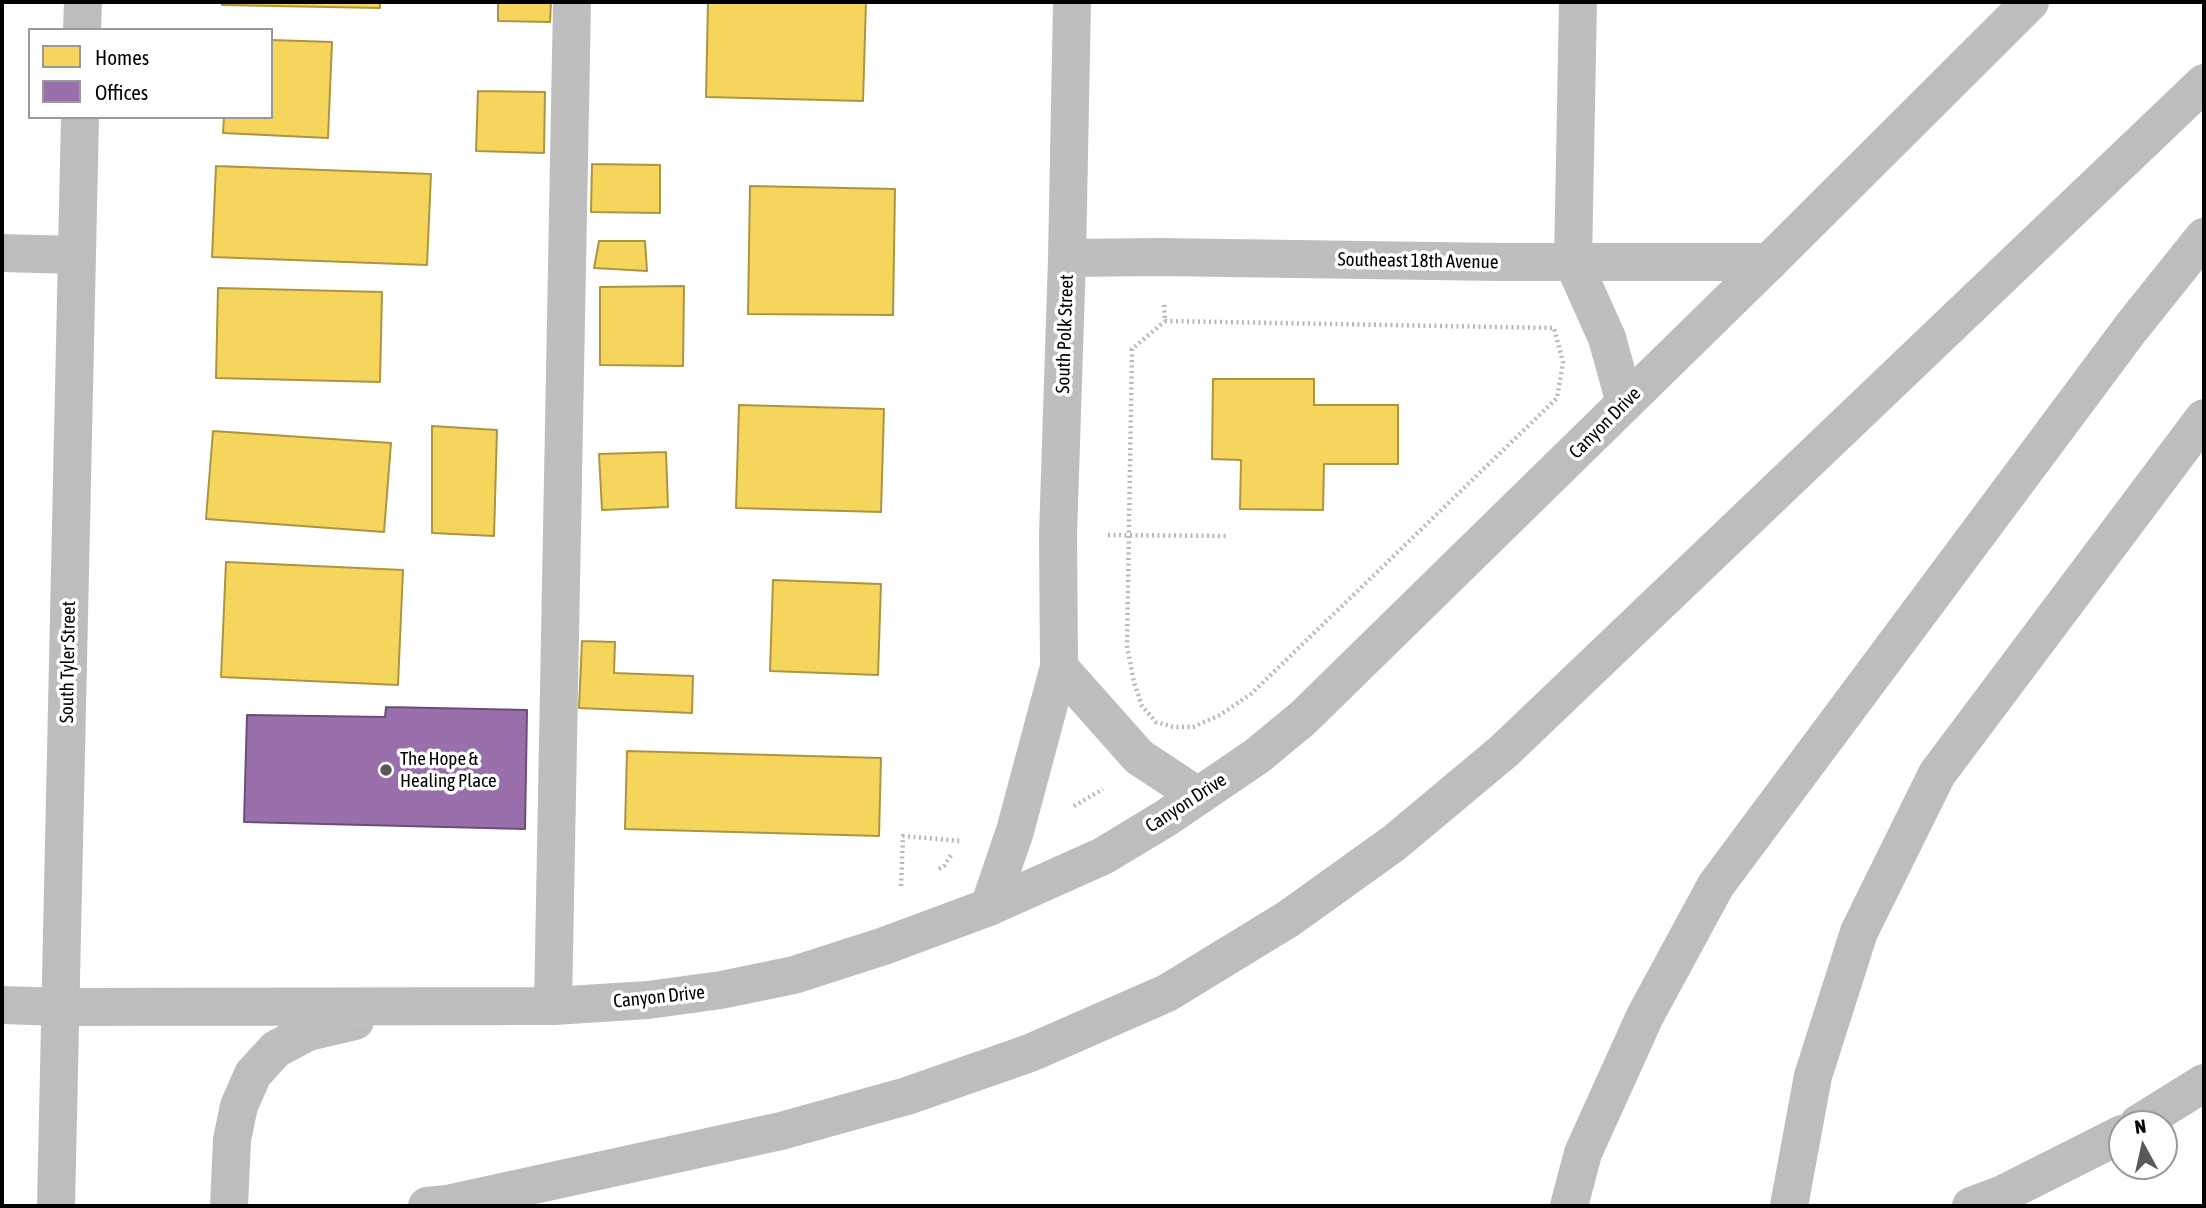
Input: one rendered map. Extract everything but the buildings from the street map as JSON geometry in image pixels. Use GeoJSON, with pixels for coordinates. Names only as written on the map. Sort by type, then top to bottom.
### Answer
{"type":"FeatureCollection","features":[{"type":"Feature","properties":{"kind":"main road"},"geometry":{"type":"LineString","coordinates":[[82,28],[83,2]]}},
{"type":"Feature","properties":{"kind":"main road","name":"Canyon Drive"},"geometry":{"type":"LineString","coordinates":[[2,1005],[412,1008],[553,1006],[648,1000],[721,990],[794,975],[884,946],[989,907],[1103,856],[1257,756],[1303,718],[1769,262],[2030,2]]}},
{"type":"Feature","properties":{"kind":"main road"},"geometry":{"type":"LineString","coordinates":[[437,1205],[781,1131],[908,1096],[1030,1053],[1167,993],[1288,919],[1394,843],[1504,751],[2204,83]]}},
{"type":"Feature","properties":{"kind":"main road","name":"South Tyler Street"},"geometry":{"type":"LineString","coordinates":[[56,1206],[80,119]]}},
{"type":"Feature","properties":{"kind":"main road"},"geometry":{"type":"LineString","coordinates":[[1569,1206],[1583,1153],[1645,1016],[1716,885],[2122,339],[2204,237]]}},
{"type":"Feature","properties":{"kind":"main road"},"geometry":{"type":"LineString","coordinates":[[1789,1206],[1813,1076],[1859,932],[1937,774],[2204,418]]}},
{"type":"Feature","properties":{"kind":"main road"},"geometry":{"type":"LineString","coordinates":[[229,1206],[232,1140],[239,1106],[253,1074],[276,1049],[308,1032],[412,1008]]}},
{"type":"Feature","properties":{"kind":"main road"},"geometry":{"type":"LineString","coordinates":[[2161,1110],[2204,1083]]}},
{"type":"Feature","properties":{"kind":"main road"},"geometry":{"type":"LineString","coordinates":[[1987,1200],[2108,1141]]}},
{"type":"Feature","properties":{"kind":"street"},"geometry":{"type":"LineString","coordinates":[[553,1006],[572,2]]}},
{"type":"Feature","properties":{"kind":"street","name":"South Polk Street"},"geometry":{"type":"LineString","coordinates":[[989,907],[1015,831],[1059,667],[1058,535],[1068,258],[1072,2]]}},
{"type":"Feature","properties":{"kind":"street"},"geometry":{"type":"LineString","coordinates":[[1578,2],[1573,262],[1606,338],[1625,403]]}},
{"type":"Feature","properties":{"kind":"street"},"geometry":{"type":"LineString","coordinates":[[2,253],[76,255]]}},
{"type":"Feature","properties":{"kind":"street","name":"Southeast 18th Avenue"},"geometry":{"type":"LineString","coordinates":[[1068,258],[1769,262]]}},
{"type":"Feature","properties":{"kind":"street"},"geometry":{"type":"LineString","coordinates":[[1059,667],[1139,757],[1198,796]]}},
{"type":"Feature","properties":{"kind":"path"},"geometry":{"type":"LineString","coordinates":[[1165,321],[1554,328],[1563,362],[1557,398],[1251,694],[1220,715],[1193,727],[1173,727],[1156,722],[1142,706],[1127,646],[1128,535],[1132,349],[1165,321]]}},
{"type":"Feature","properties":{"kind":"path"},"geometry":{"type":"LineString","coordinates":[[1058,535],[1227,536]]}},
{"type":"Feature","properties":{"kind":"path"},"geometry":{"type":"LineString","coordinates":[[1068,810],[1104,789]]}},
{"type":"Feature","properties":{"kind":"path"},"geometry":{"type":"LineString","coordinates":[[911,886],[900,889],[903,836],[960,841],[944,866],[933,874]]}},
{"type":"Feature","properties":{"kind":"place","name":"The Hope & Healing Place"},"geometry":{"type":"Point","coordinates":[386,770]}}]}
